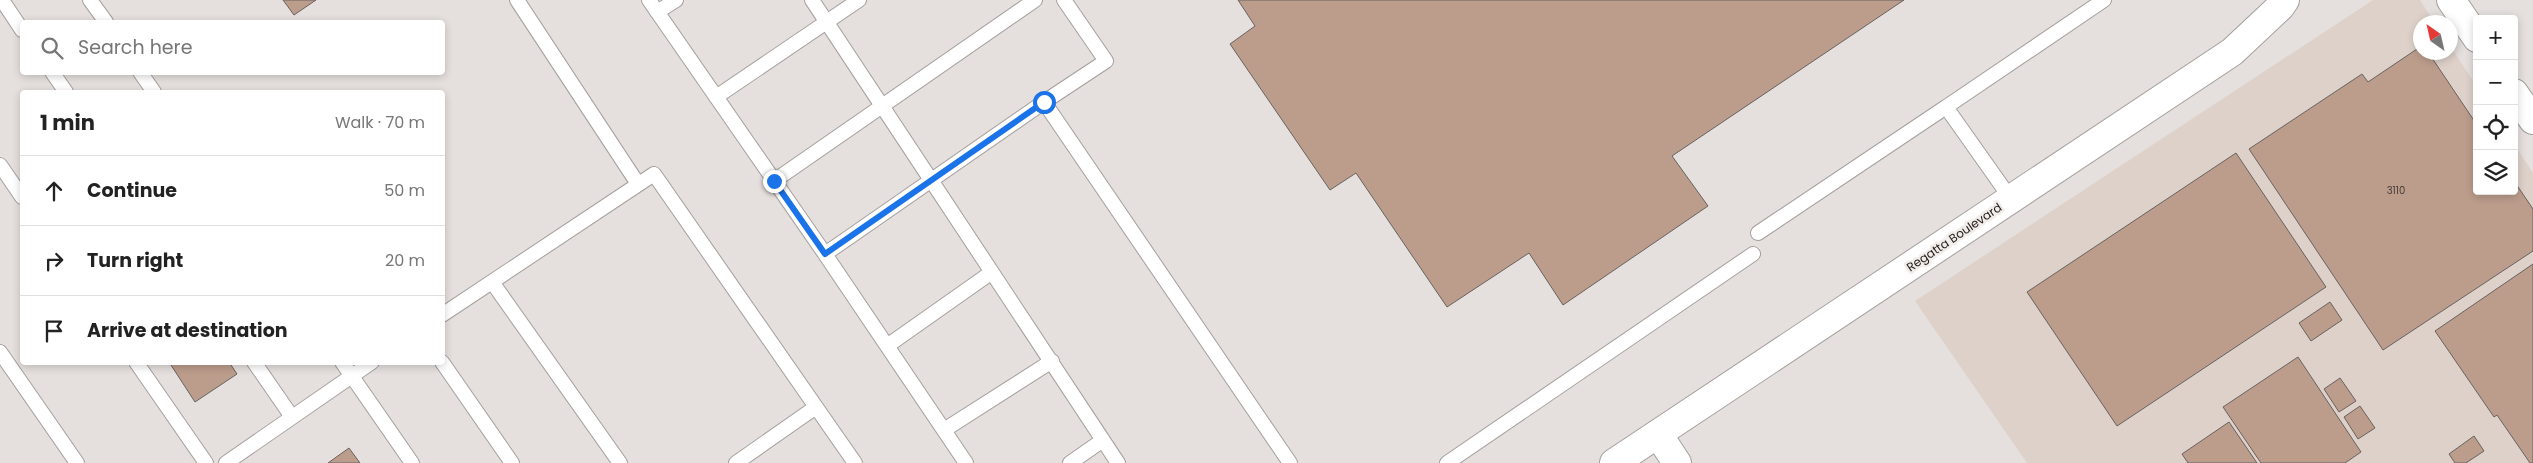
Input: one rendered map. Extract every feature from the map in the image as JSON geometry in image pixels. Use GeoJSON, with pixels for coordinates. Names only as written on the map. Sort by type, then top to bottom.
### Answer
{"type":"FeatureCollection","features":[{"type":"Feature","properties":{"kind":"street","name":"Regatta Boulevard"},"geometry":{"type":"LineString","coordinates":[[1614,463],[2232,52],[2285,0]]}},
{"type":"Feature","properties":{"kind":"street"},"geometry":{"type":"LineString","coordinates":[[2451,0],[2473,32]]}},
{"type":"Feature","properties":{"kind":"street"},"geometry":{"type":"LineString","coordinates":[[2518,99],[2533,120]]}},
{"type":"Feature","properties":{"kind":"street"},"geometry":{"type":"LineString","coordinates":[[1658,434],[1677,463]]}},
{"type":"Feature","properties":{"kind":"lane"},"geometry":{"type":"LineString","coordinates":[[2,0],[20,27]]}},
{"type":"Feature","properties":{"kind":"lane"},"geometry":{"type":"LineString","coordinates":[[90,0],[105,20]]}},
{"type":"Feature","properties":{"kind":"lane"},"geometry":{"type":"LineString","coordinates":[[518,0],[638,184]]}},
{"type":"Feature","properties":{"kind":"lane"},"geometry":{"type":"LineString","coordinates":[[649,0],[825,254],[966,463]]}},
{"type":"Feature","properties":{"kind":"lane"},"geometry":{"type":"LineString","coordinates":[[657,12],[676,0]]}},
{"type":"Feature","properties":{"kind":"lane"},"geometry":{"type":"LineString","coordinates":[[812,0],[1118,463]]}},
{"type":"Feature","properties":{"kind":"lane"},"geometry":{"type":"LineString","coordinates":[[716,97],[859,0]]}},
{"type":"Feature","properties":{"kind":"lane"},"geometry":{"type":"LineString","coordinates":[[774,181],[1035,0]]}},
{"type":"Feature","properties":{"kind":"lane"},"geometry":{"type":"LineString","coordinates":[[825,254],[1106,61],[1064,0]]}},
{"type":"Feature","properties":{"kind":"lane"},"geometry":{"type":"LineString","coordinates":[[1758,234],[2104,0]]}},
{"type":"Feature","properties":{"kind":"lane"},"geometry":{"type":"LineString","coordinates":[[54,75],[65,90]]}},
{"type":"Feature","properties":{"kind":"lane"},"geometry":{"type":"LineString","coordinates":[[142,75],[153,90]]}},
{"type":"Feature","properties":{"kind":"lane"},"geometry":{"type":"LineString","coordinates":[[1044,102],[1290,463]]}},
{"type":"Feature","properties":{"kind":"lane"},"geometry":{"type":"LineString","coordinates":[[1946,107],[2011,199]]}},
{"type":"Feature","properties":{"kind":"lane"},"geometry":{"type":"LineString","coordinates":[[0,164],[20,194]]}},
{"type":"Feature","properties":{"kind":"lane"},"geometry":{"type":"LineString","coordinates":[[445,313],[654,174],[855,463]]}},
{"type":"Feature","properties":{"kind":"lane"},"geometry":{"type":"LineString","coordinates":[[1447,463],[1753,254]]}},
{"type":"Feature","properties":{"kind":"lane"},"geometry":{"type":"LineString","coordinates":[[887,346],[992,272]]}},
{"type":"Feature","properties":{"kind":"lane"},"geometry":{"type":"LineString","coordinates":[[492,282],[620,463]]}},
{"type":"Feature","properties":{"kind":"lane"},"geometry":{"type":"LineString","coordinates":[[0,352],[76,463]]}},
{"type":"Feature","properties":{"kind":"lane"},"geometry":{"type":"LineString","coordinates":[[944,430],[1052,361]]}},
{"type":"Feature","properties":{"kind":"lane"},"geometry":{"type":"LineString","coordinates":[[138,365],[206,463]]}},
{"type":"Feature","properties":{"kind":"lane"},"geometry":{"type":"LineString","coordinates":[[256,365],[292,417]]}},
{"type":"Feature","properties":{"kind":"lane"},"geometry":{"type":"LineString","coordinates":[[344,365],[412,463]]}},
{"type":"Feature","properties":{"kind":"lane"},"geometry":{"type":"LineString","coordinates":[[226,463],[368,365]]}},
{"type":"Feature","properties":{"kind":"lane"},"geometry":{"type":"LineString","coordinates":[[444,365],[512,463]]}},
{"type":"Feature","properties":{"kind":"lane"},"geometry":{"type":"LineString","coordinates":[[736,463],[816,407]]}},
{"type":"Feature","properties":{"kind":"lane"},"geometry":{"type":"LineString","coordinates":[[1070,463],[1103,440]]}},
{"type":"Feature","properties":{"kind":"shaded area"},"geometry":{"type":"Polygon","coordinates":[[[2373,0],[2420,0],[2430,15],[2413,15],[2413,60],[2458,60],[2458,58],[2473,81],[2473,195],[2518,195],[2518,150],[2533,173],[2533,463],[2027,463],[1915,301],[2373,0]]]}},
{"type":"Feature","properties":{"kind":"building"},"geometry":{"type":"Polygon","coordinates":[[[283,0],[316,0],[294,15],[283,0]]]}},
{"type":"Feature","properties":{"kind":"building"},"geometry":{"type":"Polygon","coordinates":[[[1238,0],[1904,0],[1672,156],[1708,206],[1563,305],[1529,253],[1447,307],[1356,173],[1330,190],[1230,44],[1255,26],[1238,0]]]}},
{"type":"Feature","properties":{"kind":"building"},"geometry":{"type":"Polygon","coordinates":[[[2413,52],[2413,60],[2433,60],[2473,119],[2473,195],[2518,195],[2518,187],[2533,209],[2533,251],[2383,350],[2249,149],[2362,74],[2368,82],[2413,52]]]}},
{"type":"Feature","properties":{"kind":"building"},"geometry":{"type":"Polygon","coordinates":[[[2236,153],[2326,287],[2117,426],[2027,292],[2236,153]]]}},
{"type":"Feature","properties":{"kind":"building"},"geometry":{"type":"Polygon","coordinates":[[[2533,264],[2533,463],[2530,463],[2497,415],[2494,417],[2435,331],[2533,264]]]}},
{"type":"Feature","properties":{"kind":"building"},"geometry":{"type":"Polygon","coordinates":[[[2330,302],[2342,320],[2311,341],[2299,323],[2330,302]]]}},
{"type":"Feature","properties":{"kind":"building"},"geometry":{"type":"Polygon","coordinates":[[[2298,357],[2361,452],[2345,463],[2261,463],[2223,407],[2298,357]]]}},
{"type":"Feature","properties":{"kind":"building"},"geometry":{"type":"Polygon","coordinates":[[[171,365],[231,365],[237,374],[195,402],[171,365]]]}},
{"type":"Feature","properties":{"kind":"building"},"geometry":{"type":"Polygon","coordinates":[[[2340,378],[2356,401],[2339,412],[2324,389],[2340,378]]]}},
{"type":"Feature","properties":{"kind":"building"},"geometry":{"type":"Polygon","coordinates":[[[2360,406],[2375,428],[2358,439],[2344,417],[2360,406]]]}},
{"type":"Feature","properties":{"kind":"building"},"geometry":{"type":"Polygon","coordinates":[[[2229,422],[2257,463],[2188,463],[2182,454],[2229,422]]]}},
{"type":"Feature","properties":{"kind":"building"},"geometry":{"type":"Polygon","coordinates":[[[2474,436],[2484,451],[2466,463],[2455,463],[2449,454],[2474,436]]]}},
{"type":"Feature","properties":{"kind":"building"},"geometry":{"type":"Polygon","coordinates":[[[349,448],[360,463],[328,463],[349,448]]]}},
{"type":"Feature","properties":{"kind":"route"},"geometry":{"type":"LineString","coordinates":[[774,181],[825,254],[1044,102]]}}]}
